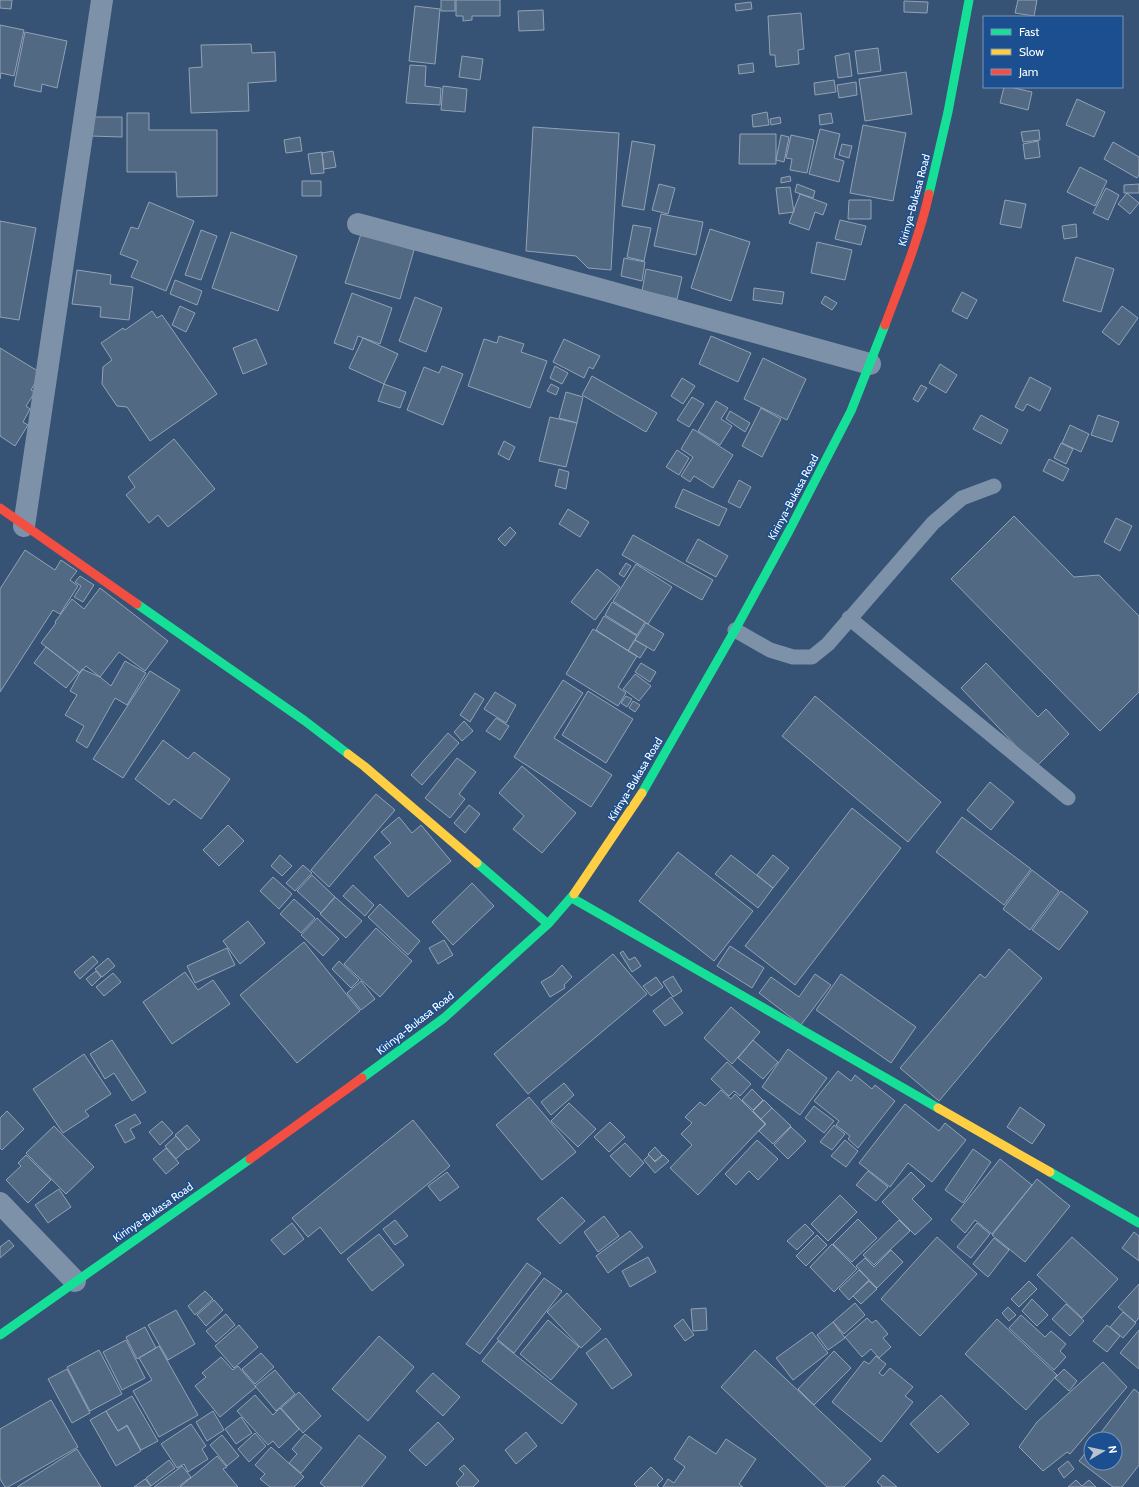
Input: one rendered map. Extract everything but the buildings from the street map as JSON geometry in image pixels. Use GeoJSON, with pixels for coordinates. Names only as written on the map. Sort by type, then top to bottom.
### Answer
{"type":"FeatureCollection","features":[{"type":"Feature","properties":{"kind":"street"},"geometry":{"type":"LineString","coordinates":[[24,526],[102,0]]}},
{"type":"Feature","properties":{"kind":"street","name":"Kirinya-Bukasa Road"},"geometry":{"type":"LineString","coordinates":[[0,1335],[274,1142],[444,1018],[548,924],[572,898],[641,795],[735,630],[789,531],[851,411],[910,262],[925,212],[948,112],[969,0]]}},
{"type":"Feature","properties":{"kind":"street"},"geometry":{"type":"LineString","coordinates":[[358,224],[870,364]]}},
{"type":"Feature","properties":{"kind":"street"},"geometry":{"type":"LineString","coordinates":[[0,508],[298,717],[358,762],[548,924]]}},
{"type":"Feature","properties":{"kind":"street"},"geometry":{"type":"LineString","coordinates":[[572,898],[1139,1223]]}},
{"type":"Feature","properties":{"kind":"street"},"geometry":{"type":"LineString","coordinates":[[0,1204],[75,1281]]}},
{"type":"Feature","properties":{"kind":"lane"},"geometry":{"type":"LineString","coordinates":[[735,630],[770,650],[793,657],[812,657],[828,644],[933,523],[962,498],[994,486]]}},
{"type":"Feature","properties":{"kind":"lane"},"geometry":{"type":"LineString","coordinates":[[849,618],[1068,798]]}},
{"type":"Feature","properties":{"kind":"traffic: fast"},"geometry":{"type":"LineString","coordinates":[[929,194],[948,112],[969,0]]}},
{"type":"Feature","properties":{"kind":"traffic: fast"},"geometry":{"type":"LineString","coordinates":[[642,793],[735,630],[789,531],[851,411],[885,325]]}},
{"type":"Feature","properties":{"kind":"traffic: fast"},"geometry":{"type":"LineString","coordinates":[[137,604],[305,721],[348,754]]}},
{"type":"Feature","properties":{"kind":"traffic: fast"},"geometry":{"type":"LineString","coordinates":[[477,863],[548,924]]}},
{"type":"Feature","properties":{"kind":"traffic: fast"},"geometry":{"type":"LineString","coordinates":[[362,1078],[444,1018],[548,924],[574,894]]}},
{"type":"Feature","properties":{"kind":"traffic: fast"},"geometry":{"type":"LineString","coordinates":[[572,898],[938,1108]]}},
{"type":"Feature","properties":{"kind":"traffic: fast"},"geometry":{"type":"LineString","coordinates":[[0,1335],[250,1159]]}},
{"type":"Feature","properties":{"kind":"traffic: fast"},"geometry":{"type":"LineString","coordinates":[[1050,1172],[1139,1223]]}},
{"type":"Feature","properties":{"kind":"traffic: slow"},"geometry":{"type":"LineString","coordinates":[[348,754],[477,863]]}},
{"type":"Feature","properties":{"kind":"traffic: slow"},"geometry":{"type":"LineString","coordinates":[[574,894],[642,793]]}},
{"type":"Feature","properties":{"kind":"traffic: slow"},"geometry":{"type":"LineString","coordinates":[[938,1108],[1050,1172]]}},
{"type":"Feature","properties":{"kind":"traffic: jam"},"geometry":{"type":"LineString","coordinates":[[885,325],[915,244],[929,194]]}},
{"type":"Feature","properties":{"kind":"traffic: jam"},"geometry":{"type":"LineString","coordinates":[[0,508],[137,604]]}},
{"type":"Feature","properties":{"kind":"traffic: jam"},"geometry":{"type":"LineString","coordinates":[[250,1159],[362,1078]]}}]}
